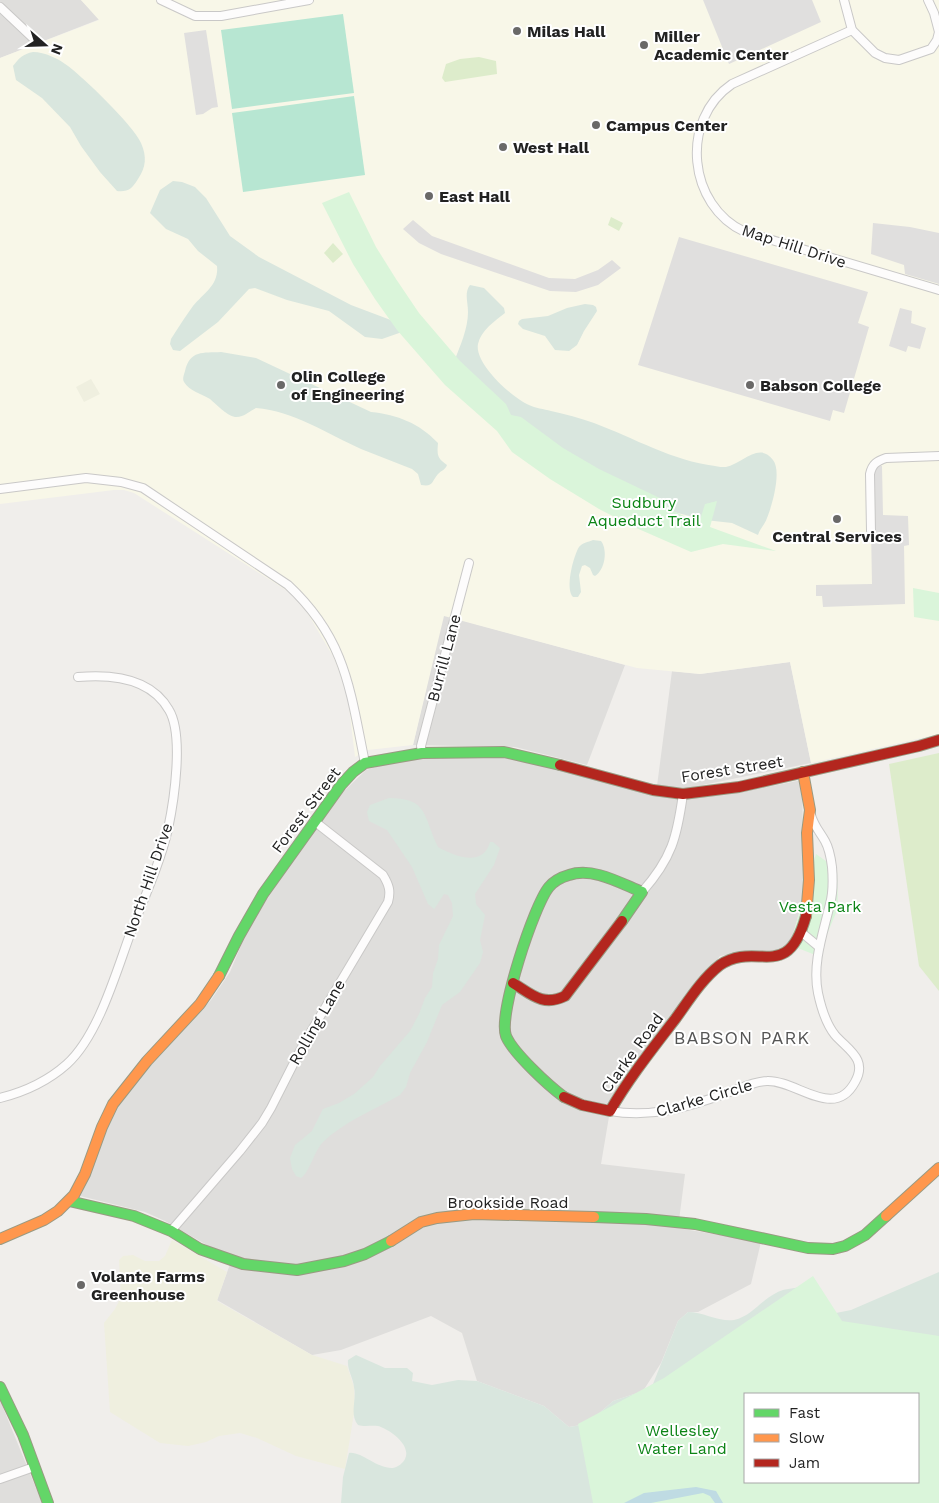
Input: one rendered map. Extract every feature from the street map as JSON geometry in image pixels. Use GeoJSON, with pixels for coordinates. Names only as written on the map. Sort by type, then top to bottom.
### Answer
{"type":"FeatureCollection","features":[{"type":"Feature","properties":{"kind":"street"},"geometry":{"type":"LineString","coordinates":[[161,0],[195,16],[221,16],[309,0]]}},
{"type":"Feature","properties":{"kind":"street"},"geometry":{"type":"LineString","coordinates":[[844,0],[852,30],[869,48],[885,58],[899,60],[931,49],[937,40],[939,32],[928,0]]}},
{"type":"Feature","properties":{"kind":"street"},"geometry":{"type":"LineString","coordinates":[[0,7],[34,39]]}},
{"type":"Feature","properties":{"kind":"street","name":"Map Hill Drive"},"geometry":{"type":"LineString","coordinates":[[852,30],[732,84],[720,93],[707,111],[696,148],[696,161],[701,184],[719,214],[734,226],[746,232],[939,290]]}},
{"type":"Feature","properties":{"kind":"street"},"geometry":{"type":"LineString","coordinates":[[871,531],[870,474],[872,466],[878,460],[886,458],[939,456]]}},
{"type":"Feature","properties":{"kind":"street"},"geometry":{"type":"LineString","coordinates":[[0,489],[86,478],[121,482],[143,488],[288,585],[302,598],[330,637],[344,666],[364,763]]}},
{"type":"Feature","properties":{"kind":"street","name":"Burrill Lane"},"geometry":{"type":"LineString","coordinates":[[422,753],[421,746],[469,563]]}},
{"type":"Feature","properties":{"kind":"street","name":"North Hill Drive"},"geometry":{"type":"LineString","coordinates":[[0,1098],[24,1090],[48,1078],[67,1064],[85,1043],[101,1010],[159,858],[172,811],[176,770],[175,726],[162,698],[141,684],[114,676],[78,677]]}},
{"type":"Feature","properties":{"kind":"street","name":"Forest Street"},"geometry":{"type":"LineString","coordinates":[[0,1239],[44,1220],[69,1201],[82,1183],[102,1127],[113,1104],[147,1061],[218,980],[239,936],[263,894],[314,821],[353,772],[364,763],[422,753],[486,751],[520,754],[653,790],[683,794],[739,786],[939,740]]}},
{"type":"Feature","properties":{"kind":"street","name":"Clarke Road"},"geometry":{"type":"LineString","coordinates":[[642,892],[587,873],[571,874],[558,880],[550,886],[543,897],[513,983],[506,1016],[505,1033],[524,1060],[565,1098],[581,1105],[610,1111],[625,1087],[696,991],[721,965],[734,959],[751,956],[770,959],[784,953],[794,945],[801,932],[806,913],[810,883],[807,830],[810,811],[803,772]]}},
{"type":"Feature","properties":{"kind":"street"},"geometry":{"type":"LineString","coordinates":[[513,983],[548,1002],[557,1001],[565,996],[661,868],[674,845],[683,794]]}},
{"type":"Feature","properties":{"kind":"street","name":"Clarke Circle"},"geometry":{"type":"LineString","coordinates":[[610,1111],[627,1114],[667,1112],[759,1082],[768,1081],[778,1082],[823,1099],[832,1100],[850,1090],[856,1082],[859,1072],[858,1062],[848,1047],[835,1035],[826,1019],[819,1000],[816,980],[819,947],[831,903],[832,865],[826,842],[816,828],[810,811]]}},
{"type":"Feature","properties":{"kind":"street","name":"Rolling Lane"},"geometry":{"type":"LineString","coordinates":[[171,1231],[240,1151],[267,1116],[303,1045],[388,902],[390,894],[389,885],[383,874],[314,821]]}},
{"type":"Feature","properties":{"kind":"street"},"geometry":{"type":"LineString","coordinates":[[801,932],[819,947]]}},
{"type":"Feature","properties":{"kind":"street","name":"Brookside Road"},"geometry":{"type":"LineString","coordinates":[[69,1201],[128,1214],[171,1231],[200,1249],[243,1264],[297,1270],[344,1261],[365,1254],[383,1246],[421,1222],[437,1218],[474,1214],[662,1220],[695,1224],[808,1248],[833,1250],[845,1246],[865,1234],[939,1168]]}},
{"type":"Feature","properties":{"kind":"street"},"geometry":{"type":"LineString","coordinates":[[0,1387],[23,1436],[48,1503]]}},
{"type":"Feature","properties":{"kind":"street"},"geometry":{"type":"LineString","coordinates":[[0,1479],[34,1467]]}},
{"type":"Feature","properties":{"kind":"shaded area"},"geometry":{"type":"Polygon","coordinates":[[[0,0],[81,0],[100,19],[0,58],[0,0]]]}},
{"type":"Feature","properties":{"kind":"shaded area"},"geometry":{"type":"Polygon","coordinates":[[[81,0],[939,0],[939,734],[811,763],[790,662],[700,674],[637,668],[444,616],[413,745],[368,750],[355,757],[348,699],[334,658],[308,614],[292,594],[134,493],[114,490],[0,504],[0,58],[99,20],[81,0]]]}},
{"type":"Feature","properties":{"kind":"shaded area"},"geometry":{"type":"Polygon","coordinates":[[[703,0],[812,0],[821,22],[729,64],[703,0]]]}},
{"type":"Feature","properties":{"kind":"shaded area"},"geometry":{"type":"Polygon","coordinates":[[[206,30],[218,107],[196,115],[184,33],[206,30]]]}},
{"type":"Feature","properties":{"kind":"shaded area"},"geometry":{"type":"Polygon","coordinates":[[[413,220],[432,236],[549,278],[575,279],[598,270],[612,260],[621,268],[598,285],[576,292],[550,291],[441,254],[419,243],[403,229],[413,220]]]}},
{"type":"Feature","properties":{"kind":"shaded area"},"geometry":{"type":"Polygon","coordinates":[[[873,223],[910,227],[939,233],[939,284],[905,274],[904,265],[871,254],[873,223]]]}},
{"type":"Feature","properties":{"kind":"shaded area"},"geometry":{"type":"Polygon","coordinates":[[[679,237],[868,292],[858,323],[869,327],[844,413],[833,410],[830,421],[638,365],[679,237]]]}},
{"type":"Feature","properties":{"kind":"shaded area"},"geometry":{"type":"Polygon","coordinates":[[[900,308],[912,311],[911,323],[926,328],[920,349],[908,346],[906,352],[889,346],[900,308]]]}},
{"type":"Feature","properties":{"kind":"shaded area"},"geometry":{"type":"Polygon","coordinates":[[[872,466],[882,466],[883,515],[908,516],[909,545],[904,546],[905,604],[823,607],[822,596],[816,596],[816,585],[872,584],[870,474],[872,466]]]}},
{"type":"Feature","properties":{"kind":"shaded area"},"geometry":{"type":"Polygon","coordinates":[[[443,615],[625,665],[587,765],[515,747],[413,745],[443,615]]]}},
{"type":"Feature","properties":{"kind":"shaded area"},"geometry":{"type":"Polygon","coordinates":[[[790,662],[811,763],[688,788],[657,786],[672,671],[700,674],[790,662]]]}},
{"type":"Feature","properties":{"kind":"shaded area"},"geometry":{"type":"Polygon","coordinates":[[[440,756],[513,758],[673,799],[727,795],[802,780],[804,895],[790,945],[770,953],[746,952],[720,956],[612,1099],[601,1164],[685,1174],[678,1228],[761,1242],[751,1284],[698,1312],[688,1312],[678,1321],[661,1363],[643,1391],[613,1401],[587,1424],[569,1427],[544,1406],[477,1381],[462,1333],[431,1316],[341,1350],[312,1355],[217,1300],[233,1256],[212,1248],[165,1221],[145,1212],[80,1196],[111,1117],[135,1082],[211,1000],[230,972],[249,926],[307,840],[344,791],[366,770],[392,762],[440,756]]]}},
{"type":"Feature","properties":{"kind":"shaded area"},"geometry":{"type":"Polygon","coordinates":[[[0,1402],[2,1405],[42,1503],[0,1503],[0,1402]]]}},
{"type":"Feature","properties":{"kind":"green space"},"geometry":{"type":"Polygon","coordinates":[[[343,14],[354,93],[232,109],[221,30],[343,14]]]}},
{"type":"Feature","properties":{"kind":"green space"},"geometry":{"type":"Polygon","coordinates":[[[33,52],[52,56],[68,66],[129,125],[141,143],[145,162],[141,175],[129,189],[117,191],[100,172],[70,127],[42,98],[16,80],[13,66],[26,54],[33,52]]]}},
{"type":"Feature","properties":{"kind":"green space"},"geometry":{"type":"Polygon","coordinates":[[[479,57],[496,61],[497,74],[445,82],[442,78],[446,64],[460,59],[479,57]]]}},
{"type":"Feature","properties":{"kind":"green space"},"geometry":{"type":"Polygon","coordinates":[[[354,96],[365,175],[243,192],[232,113],[354,96]]]}},
{"type":"Feature","properties":{"kind":"green space"},"geometry":{"type":"Polygon","coordinates":[[[173,181],[195,187],[206,198],[230,236],[259,257],[351,305],[396,322],[402,332],[382,339],[365,337],[329,311],[287,300],[255,288],[249,289],[218,322],[180,351],[173,350],[170,344],[171,339],[193,306],[213,284],[216,278],[217,266],[198,251],[188,239],[166,229],[150,213],[160,190],[173,181]]]}},
{"type":"Feature","properties":{"kind":"green space","name":"Sudbury Aqueduct Trail"},"geometry":{"type":"Polygon","coordinates":[[[349,192],[376,247],[419,313],[460,361],[506,404],[511,415],[521,417],[563,448],[599,469],[664,500],[671,510],[699,523],[705,504],[717,501],[710,527],[776,551],[723,544],[691,552],[599,509],[550,479],[512,452],[497,431],[445,385],[397,330],[353,264],[322,203],[349,192]]]}},
{"type":"Feature","properties":{"kind":"green space"},"geometry":{"type":"Polygon","coordinates":[[[611,217],[623,223],[619,231],[608,225],[611,217]]]}},
{"type":"Feature","properties":{"kind":"green space"},"geometry":{"type":"Polygon","coordinates":[[[333,243],[343,254],[333,263],[324,253],[333,243]]]}},
{"type":"Feature","properties":{"kind":"green space"},"geometry":{"type":"Polygon","coordinates":[[[470,285],[484,288],[504,308],[505,313],[482,334],[478,344],[478,352],[482,361],[504,388],[529,405],[594,423],[669,454],[718,467],[732,465],[756,453],[768,455],[776,465],[776,480],[769,513],[758,535],[732,523],[705,520],[670,511],[545,447],[454,362],[467,325],[467,294],[470,285]]]}},
{"type":"Feature","properties":{"kind":"green space"},"geometry":{"type":"Polygon","coordinates":[[[585,304],[593,305],[597,311],[577,345],[569,351],[555,350],[545,336],[523,329],[518,324],[522,319],[548,316],[567,308],[585,304]]]}},
{"type":"Feature","properties":{"kind":"green space"},"geometry":{"type":"Polygon","coordinates":[[[221,352],[256,358],[371,412],[390,415],[416,425],[438,443],[438,456],[447,465],[446,467],[430,485],[421,485],[418,474],[412,469],[361,449],[297,418],[256,408],[241,416],[235,417],[228,414],[210,399],[189,388],[183,380],[187,364],[194,356],[203,353],[221,352]]]}},
{"type":"Feature","properties":{"kind":"green space"},"geometry":{"type":"Polygon","coordinates":[[[91,379],[100,394],[84,402],[76,387],[91,379]]]}},
{"type":"Feature","properties":{"kind":"green space"},"geometry":{"type":"Polygon","coordinates":[[[593,540],[601,541],[603,545],[605,554],[603,565],[595,576],[590,568],[585,565],[582,566],[579,575],[581,592],[578,597],[573,597],[570,580],[574,558],[580,546],[593,540]]]}},
{"type":"Feature","properties":{"kind":"green space"},"geometry":{"type":"Polygon","coordinates":[[[913,588],[939,593],[939,621],[914,617],[913,588]]]}},
{"type":"Feature","properties":{"kind":"green space"},"geometry":{"type":"Polygon","coordinates":[[[939,753],[939,991],[919,966],[889,764],[939,753]]]}},
{"type":"Feature","properties":{"kind":"green space"},"geometry":{"type":"Polygon","coordinates":[[[389,798],[411,801],[418,806],[423,811],[438,847],[452,854],[467,858],[475,857],[481,855],[486,850],[490,842],[493,842],[500,848],[494,865],[475,894],[476,904],[485,915],[480,940],[483,952],[480,963],[460,992],[442,1005],[427,1042],[410,1073],[406,1087],[400,1095],[350,1122],[323,1142],[301,1178],[296,1176],[292,1169],[290,1158],[295,1145],[312,1131],[323,1109],[339,1103],[354,1094],[373,1077],[410,1031],[432,987],[439,945],[453,916],[452,903],[448,895],[444,894],[434,909],[428,904],[412,867],[387,830],[369,821],[367,812],[370,805],[389,798]]]}},
{"type":"Feature","properties":{"kind":"green space","name":"Vesta Park"},"geometry":{"type":"Polygon","coordinates":[[[816,854],[837,869],[838,908],[818,956],[790,945],[816,854]]]}},
{"type":"Feature","properties":{"kind":"green space"},"geometry":{"type":"Polygon","coordinates":[[[172,1240],[227,1272],[217,1301],[312,1355],[347,1366],[354,1387],[355,1407],[345,1469],[296,1456],[257,1438],[240,1433],[219,1436],[206,1442],[188,1446],[160,1443],[110,1412],[104,1323],[115,1309],[121,1297],[119,1260],[123,1256],[133,1255],[145,1261],[159,1261],[165,1256],[172,1240]]]}},
{"type":"Feature","properties":{"kind":"green space"},"geometry":{"type":"Polygon","coordinates":[[[939,1272],[939,1366],[744,1393],[744,1483],[919,1483],[939,1503],[341,1503],[343,1477],[349,1453],[354,1453],[387,1468],[398,1466],[405,1459],[406,1454],[402,1443],[388,1430],[378,1426],[358,1425],[355,1421],[355,1392],[348,1360],[356,1355],[385,1368],[407,1368],[413,1373],[412,1381],[432,1385],[458,1380],[477,1381],[544,1406],[569,1427],[587,1424],[613,1401],[643,1391],[653,1384],[678,1321],[688,1312],[723,1320],[734,1320],[751,1312],[770,1296],[784,1290],[799,1287],[836,1313],[851,1310],[939,1272]]]}},
{"type":"Feature","properties":{"kind":"green space","name":"Wellesley Water Land"},"geometry":{"type":"Polygon","coordinates":[[[813,1276],[842,1321],[939,1336],[939,1503],[593,1503],[578,1424],[664,1378],[813,1276]]]}},
{"type":"Feature","properties":{"kind":"water"},"geometry":{"type":"Polygon","coordinates":[[[696,1487],[716,1491],[723,1503],[715,1503],[710,1496],[703,1493],[651,1503],[624,1503],[644,1493],[696,1487]]]}},
{"type":"Feature","properties":{"kind":"traffic: fast"},"geometry":{"type":"LineString","coordinates":[[219,976],[263,894],[341,785],[365,763],[422,753],[504,752],[560,765]]}},
{"type":"Feature","properties":{"kind":"traffic: fast"},"geometry":{"type":"LineString","coordinates":[[564,1097],[523,1060],[506,1036],[507,1006],[519,960],[543,898],[549,887],[561,878],[578,873],[597,874],[642,892],[622,921]]}},
{"type":"Feature","properties":{"kind":"traffic: fast"},"geometry":{"type":"LineString","coordinates":[[69,1201],[134,1216],[171,1231],[200,1249],[243,1264],[297,1270],[344,1261],[365,1254],[391,1241]]}},
{"type":"Feature","properties":{"kind":"traffic: fast"},"geometry":{"type":"LineString","coordinates":[[594,1217],[646,1219],[695,1224],[808,1248],[833,1249],[845,1246],[865,1235],[886,1216]]}},
{"type":"Feature","properties":{"kind":"traffic: fast"},"geometry":{"type":"LineString","coordinates":[[0,1387],[23,1435],[48,1503]]}},
{"type":"Feature","properties":{"kind":"traffic: slow"},"geometry":{"type":"LineString","coordinates":[[803,772],[810,810],[807,833],[809,880],[806,916]]}},
{"type":"Feature","properties":{"kind":"traffic: slow"},"geometry":{"type":"LineString","coordinates":[[0,1239],[44,1220],[58,1211],[74,1195],[85,1174],[102,1127],[113,1104],[147,1061],[200,1004],[219,976]]}},
{"type":"Feature","properties":{"kind":"traffic: slow"},"geometry":{"type":"LineString","coordinates":[[886,1216],[939,1168]]}},
{"type":"Feature","properties":{"kind":"traffic: slow"},"geometry":{"type":"LineString","coordinates":[[391,1241],[421,1222],[437,1218],[474,1214],[594,1217]]}},
{"type":"Feature","properties":{"kind":"traffic: jam"},"geometry":{"type":"LineString","coordinates":[[560,765],[653,790],[683,794],[739,787],[939,740]]}},
{"type":"Feature","properties":{"kind":"traffic: jam"},"geometry":{"type":"LineString","coordinates":[[564,1097],[582,1105],[610,1111],[641,1063],[696,990],[713,971],[720,965],[746,956],[770,957],[780,955],[790,949],[798,937],[806,916]]}},
{"type":"Feature","properties":{"kind":"traffic: jam"},"geometry":{"type":"LineString","coordinates":[[513,983],[544,1000],[565,996],[622,921]]}},
{"type":"Feature","properties":{"kind":"place","name":"Milas Hall"},"geometry":{"type":"Point","coordinates":[517,31]}},
{"type":"Feature","properties":{"kind":"place","name":"Miller Academic Center"},"geometry":{"type":"Point","coordinates":[644,45]}},
{"type":"Feature","properties":{"kind":"place","name":"Campus Center"},"geometry":{"type":"Point","coordinates":[596,125]}},
{"type":"Feature","properties":{"kind":"place","name":"West Hall"},"geometry":{"type":"Point","coordinates":[503,147]}},
{"type":"Feature","properties":{"kind":"place","name":"East Hall"},"geometry":{"type":"Point","coordinates":[429,196]}},
{"type":"Feature","properties":{"kind":"place","name":"Olin College of Engineering"},"geometry":{"type":"Point","coordinates":[281,385]}},
{"type":"Feature","properties":{"kind":"place","name":"Babson College"},"geometry":{"type":"Point","coordinates":[750,385]}},
{"type":"Feature","properties":{"kind":"place","name":"Central Services"},"geometry":{"type":"Point","coordinates":[837,519]}},
{"type":"Feature","properties":{"kind":"place","name":"Volante Farms Greenhouse"},"geometry":{"type":"Point","coordinates":[81,1285]}},
{"type":"Feature","properties":{"kind":"district","name":"BABSON PARK"},"geometry":{"type":"Point","coordinates":[742,1037]}}]}
